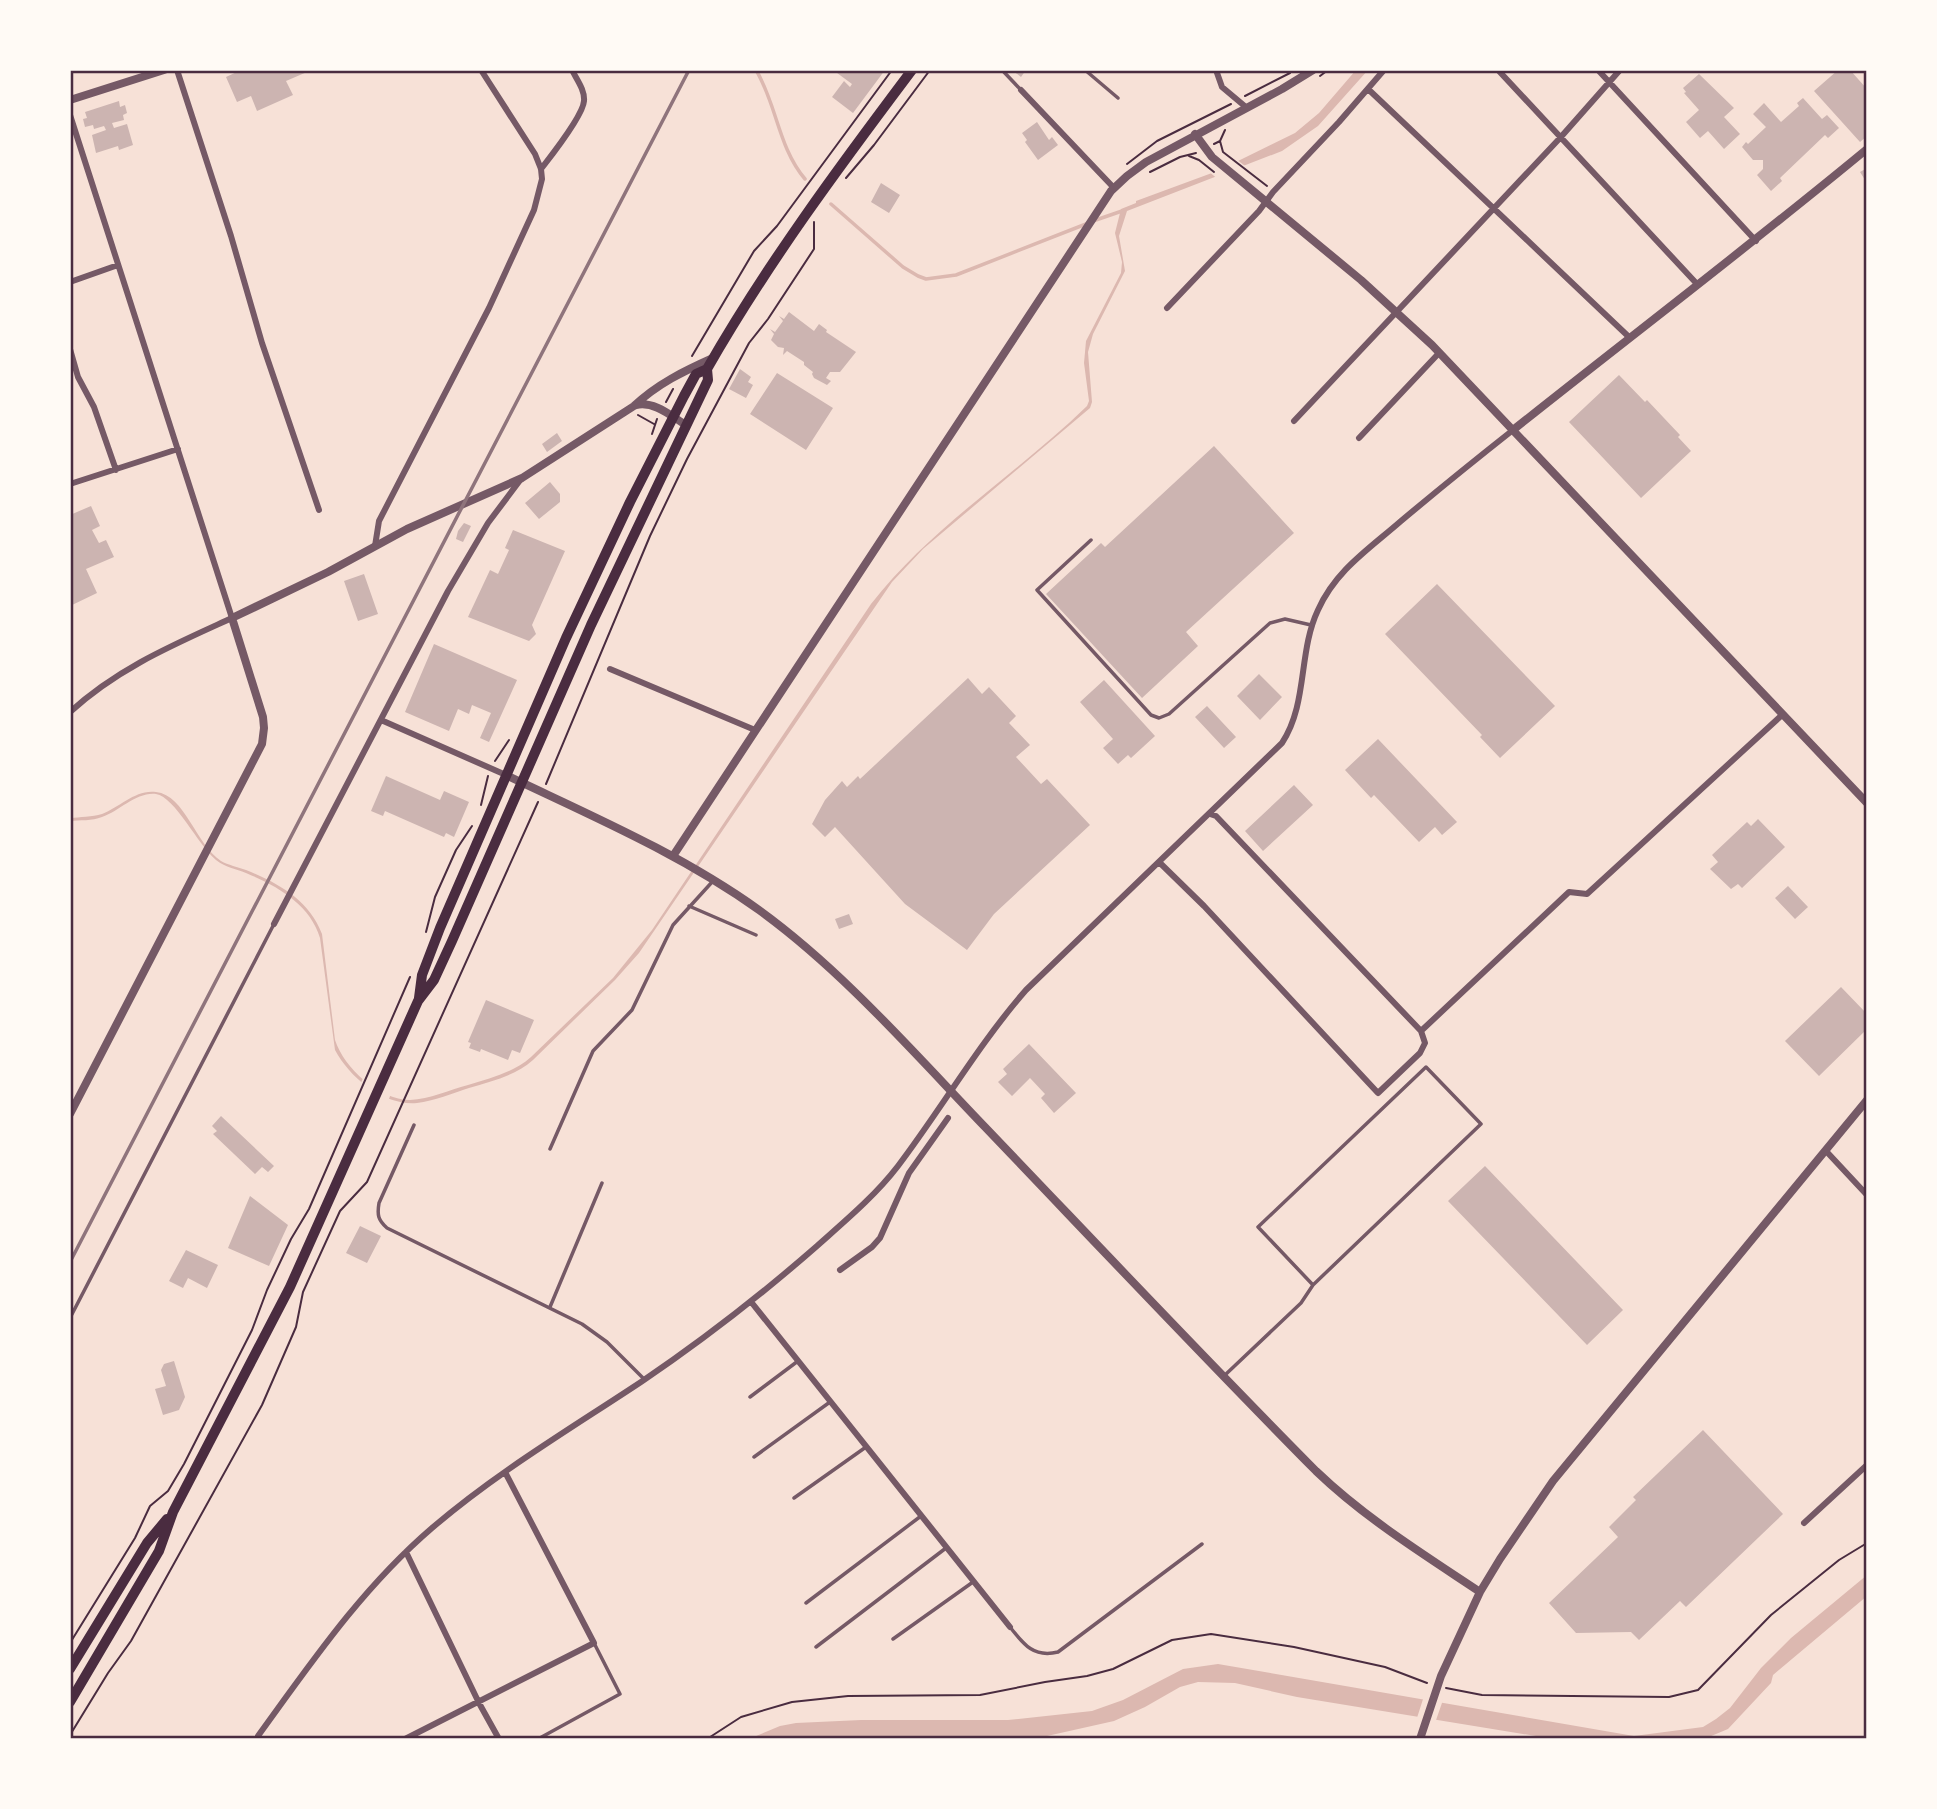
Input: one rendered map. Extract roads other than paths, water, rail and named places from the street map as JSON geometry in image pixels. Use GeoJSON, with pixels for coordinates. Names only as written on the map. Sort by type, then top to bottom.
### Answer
{"type":"FeatureCollection","features":[{"type":"Feature","properties":{"kind":"main road"},"geometry":{"type":"LineString","coordinates":[[70,1702],[159,1551],[173,1512],[290,1287],[418,1001],[434,980],[591,625],[708,380],[707,369],[755,287],[912,70]]}},
{"type":"Feature","properties":{"kind":"main road"},"geometry":{"type":"LineString","coordinates":[[418,1001],[422,975],[432,948],[566,638],[673,417],[696,374],[707,369]]}},
{"type":"Feature","properties":{"kind":"main road"},"geometry":{"type":"LineString","coordinates":[[70,1669],[147,1542],[173,1512]]}},
{"type":"Feature","properties":{"kind":"street"},"geometry":{"type":"LineString","coordinates":[[70,100],[164,70]]}},
{"type":"Feature","properties":{"kind":"street"},"geometry":{"type":"LineString","coordinates":[[177,70],[231,236],[262,343],[318,510]]}},
{"type":"Feature","properties":{"kind":"street"},"geometry":{"type":"LineString","coordinates":[[375,546],[379,521],[510,264],[540,193],[541,169],[535,154],[481,70]]}},
{"type":"Feature","properties":{"kind":"street"},"geometry":{"type":"LineString","coordinates":[[541,169],[584,104],[583,90],[572,70]]}},
{"type":"Feature","properties":{"kind":"street"},"geometry":{"type":"LineString","coordinates":[[1216,70],[1222,87],[1247,107]]}},
{"type":"Feature","properties":{"kind":"street"},"geometry":{"type":"LineString","coordinates":[[673,856],[1074,244],[1114,188],[1135,169],[1313,70]]}},
{"type":"Feature","properties":{"kind":"street"},"geometry":{"type":"LineString","coordinates":[[1167,308],[1384,70]]}},
{"type":"Feature","properties":{"kind":"street"},"geometry":{"type":"LineString","coordinates":[[1498,70],[1697,284]]}},
{"type":"Feature","properties":{"kind":"street"},"geometry":{"type":"LineString","coordinates":[[1598,70],[1756,241]]}},
{"type":"Feature","properties":{"kind":"street"},"geometry":{"type":"LineString","coordinates":[[1294,421],[1495,209],[1620,70]]}},
{"type":"Feature","properties":{"kind":"street"},"geometry":{"type":"LineString","coordinates":[[1368,89],[1629,337]]}},
{"type":"Feature","properties":{"kind":"street"},"geometry":{"type":"LineString","coordinates":[[1021,90],[1114,188]]}},
{"type":"Feature","properties":{"kind":"street"},"geometry":{"type":"LineString","coordinates":[[70,115],[232,618],[261,711],[264,734],[257,755],[204,859],[70,1114]]}},
{"type":"Feature","properties":{"kind":"street"},"geometry":{"type":"LineString","coordinates":[[1195,134],[1212,157],[1398,312],[1440,353],[1867,803]]}},
{"type":"Feature","properties":{"kind":"street"},"geometry":{"type":"LineString","coordinates":[[261,1739],[258,1736],[335,1629],[369,1590],[439,1522],[505,1472],[752,1303],[870,1197],[898,1166],[995,1026],[1026,990],[1272,754],[1288,734],[1300,692],[1311,625],[1326,593],[1359,555],[1629,337],[1756,241],[1867,149]]}},
{"type":"Feature","properties":{"kind":"street"},"geometry":{"type":"LineString","coordinates":[[70,282],[118,265]]}},
{"type":"Feature","properties":{"kind":"street"},"geometry":{"type":"LineString","coordinates":[[70,349],[78,377],[94,407],[116,470]]}},
{"type":"Feature","properties":{"kind":"street"},"geometry":{"type":"LineString","coordinates":[[1359,438],[1440,353]]}},
{"type":"Feature","properties":{"kind":"street"},"geometry":{"type":"LineString","coordinates":[[70,712],[90,693],[131,666],[328,572],[435,516],[522,478],[634,406],[647,393],[683,371],[713,358]]}},
{"type":"Feature","properties":{"kind":"street"},"geometry":{"type":"LineString","coordinates":[[634,406],[646,404],[687,425]]}},
{"type":"Feature","properties":{"kind":"street"},"geometry":{"type":"LineString","coordinates":[[70,484],[178,449]]}},
{"type":"Feature","properties":{"kind":"street"},"geometry":{"type":"LineString","coordinates":[[274,924],[460,570],[488,523],[522,478]]}},
{"type":"Feature","properties":{"kind":"street"},"geometry":{"type":"LineString","coordinates":[[610,668],[755,730]]}},
{"type":"Feature","properties":{"kind":"street"},"geometry":{"type":"LineString","coordinates":[[1421,1031],[1569,892],[1587,894],[1782,715]]}},
{"type":"Feature","properties":{"kind":"street"},"geometry":{"type":"LineString","coordinates":[[381,720],[506,775],[689,864],[766,915],[812,952],[1347,1500],[1382,1527],[1480,1592]]}},
{"type":"Feature","properties":{"kind":"street"},"geometry":{"type":"LineString","coordinates":[[1159,862],[1204,906],[1378,1093],[1420,1053],[1424,1044],[1421,1031],[1216,816],[1210,814]]}},
{"type":"Feature","properties":{"kind":"street"},"geometry":{"type":"LineString","coordinates":[[1420,1739],[1441,1676],[1480,1592],[1500,1559],[1566,1465],[1867,1100]]}},
{"type":"Feature","properties":{"kind":"street"},"geometry":{"type":"LineString","coordinates":[[840,1270],[880,1238],[909,1173],[948,1118]]}},
{"type":"Feature","properties":{"kind":"street"},"geometry":{"type":"LineString","coordinates":[[1826,1151],[1867,1195]]}},
{"type":"Feature","properties":{"kind":"street"},"geometry":{"type":"LineString","coordinates":[[898,1166],[909,1173]]}},
{"type":"Feature","properties":{"kind":"street"},"geometry":{"type":"LineString","coordinates":[[752,1303],[1010,1627]]}},
{"type":"Feature","properties":{"kind":"street"},"geometry":{"type":"LineString","coordinates":[[1804,1523],[1867,1465]]}},
{"type":"Feature","properties":{"kind":"street"},"geometry":{"type":"LineString","coordinates":[[405,1739],[594,1643],[505,1472]]}},
{"type":"Feature","properties":{"kind":"street"},"geometry":{"type":"LineString","coordinates":[[406,1552],[499,1739]]}},
{"type":"Feature","properties":{"kind":"lane"},"geometry":{"type":"LineString","coordinates":[[1002,70],[1021,90]]}},
{"type":"Feature","properties":{"kind":"lane"},"geometry":{"type":"LineString","coordinates":[[1085,70],[1118,98]]}},
{"type":"Feature","properties":{"kind":"lane"},"geometry":{"type":"LineString","coordinates":[[1091,540],[1037,590],[1151,715],[1159,718],[1169,715],[1270,623],[1285,619],[1311,625]]}},
{"type":"Feature","properties":{"kind":"lane"},"geometry":{"type":"LineString","coordinates":[[550,1149],[593,1051],[632,1010],[673,925],[714,880]]}},
{"type":"Feature","properties":{"kind":"lane"},"geometry":{"type":"LineString","coordinates":[[689,906],[756,935]]}},
{"type":"Feature","properties":{"kind":"lane"},"geometry":{"type":"LineString","coordinates":[[70,1318],[274,924]]}},
{"type":"Feature","properties":{"kind":"lane"},"geometry":{"type":"LineString","coordinates":[[1224,1376],[1301,1303],[1313,1285],[1481,1124],[1426,1067],[1258,1227],[1313,1285]]}},
{"type":"Feature","properties":{"kind":"lane"},"geometry":{"type":"LineString","coordinates":[[414,1125],[379,1203],[377,1214],[380,1222],[387,1228],[582,1324],[607,1342],[644,1379]]}},
{"type":"Feature","properties":{"kind":"lane"},"geometry":{"type":"LineString","coordinates":[[550,1307],[602,1183]]}},
{"type":"Feature","properties":{"kind":"lane"},"geometry":{"type":"LineString","coordinates":[[750,1397],[798,1361]]}},
{"type":"Feature","properties":{"kind":"lane"},"geometry":{"type":"LineString","coordinates":[[754,1457],[830,1402]]}},
{"type":"Feature","properties":{"kind":"lane"},"geometry":{"type":"LineString","coordinates":[[794,1498],[866,1447]]}},
{"type":"Feature","properties":{"kind":"lane"},"geometry":{"type":"LineString","coordinates":[[806,1603],[921,1516]]}},
{"type":"Feature","properties":{"kind":"lane"},"geometry":{"type":"LineString","coordinates":[[1010,1627],[1024,1645],[1034,1652],[1058,1652],[1202,1544]]}},
{"type":"Feature","properties":{"kind":"lane"},"geometry":{"type":"LineString","coordinates":[[816,1647],[946,1548]]}},
{"type":"Feature","properties":{"kind":"lane"},"geometry":{"type":"LineString","coordinates":[[893,1639],[973,1582]]}},
{"type":"Feature","properties":{"kind":"lane"},"geometry":{"type":"LineString","coordinates":[[538,1739],[620,1694],[594,1643]]}},
{"type":"Feature","properties":{"kind":"waterway"},"geometry":{"type":"LineString","coordinates":[[756,70],[769,97],[783,140],[805,179]]}},
{"type":"Feature","properties":{"kind":"waterway"},"geometry":{"type":"LineString","coordinates":[[831,204],[903,267],[926,279],[956,275],[1086,224]]}},
{"type":"Feature","properties":{"kind":"waterway"},"geometry":{"type":"LineString","coordinates":[[1093,221],[1122,211]]}},
{"type":"Feature","properties":{"kind":"railway"},"geometry":{"type":"LineString","coordinates":[[70,1262],[689,70]]}}]}
